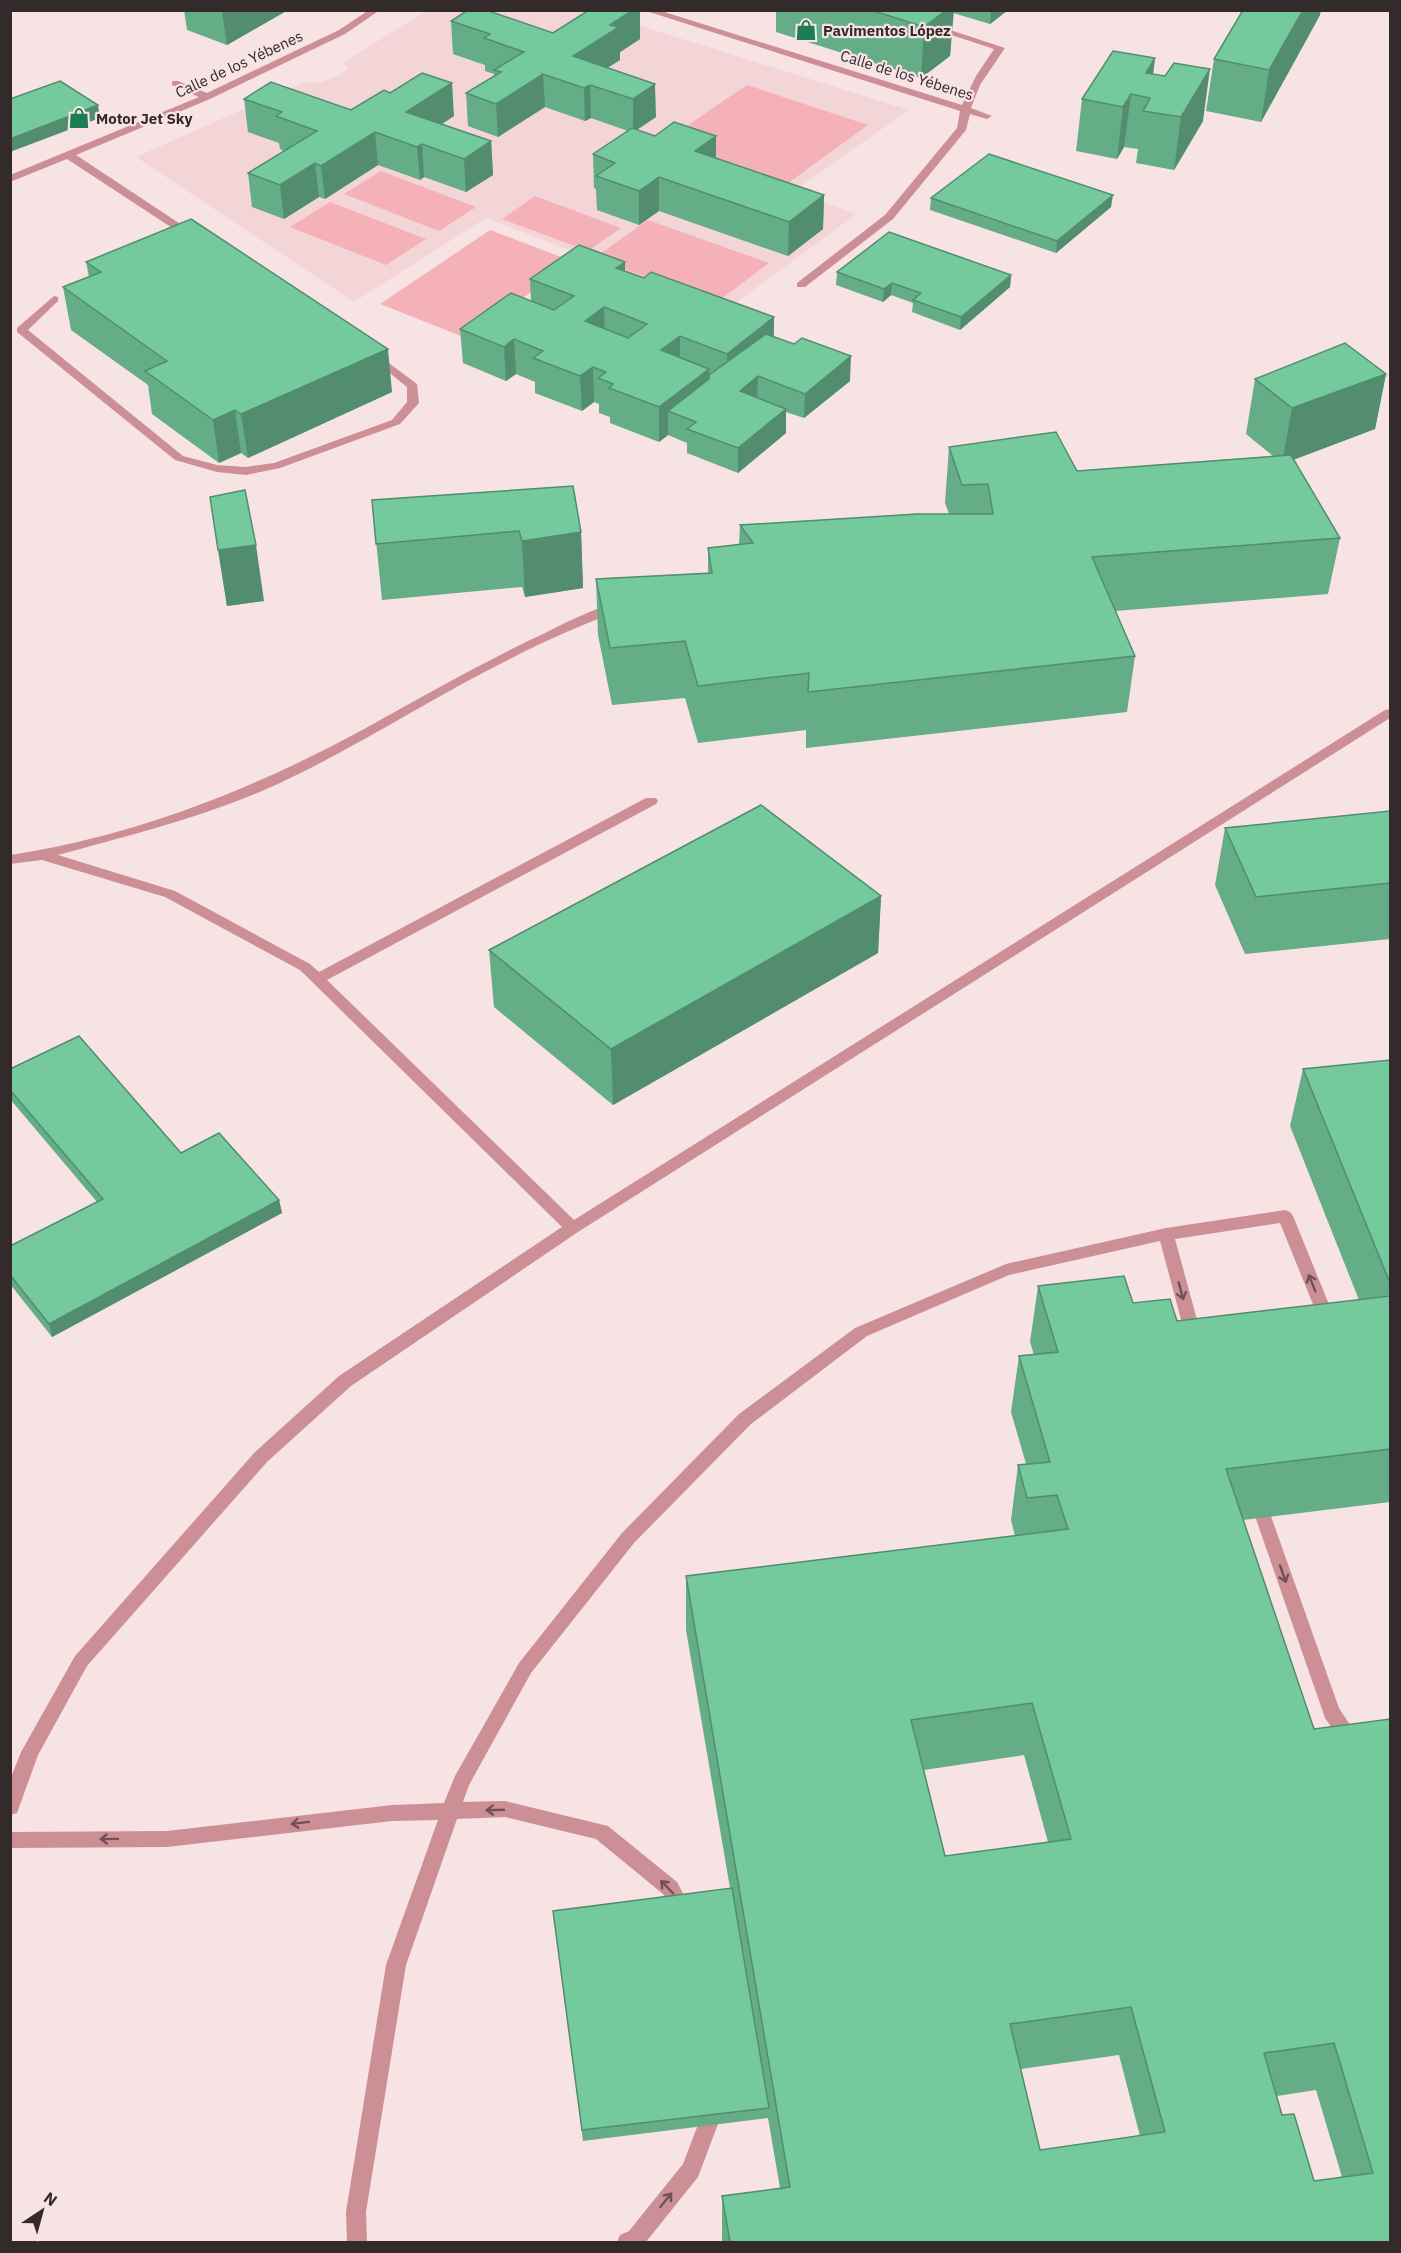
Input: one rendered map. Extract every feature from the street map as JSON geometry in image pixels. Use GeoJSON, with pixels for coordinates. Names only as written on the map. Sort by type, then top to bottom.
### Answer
{"type":"FeatureCollection","features":[{"type":"Feature","properties":{"kind":"street","name":"Calle de los Yébenes"},"geometry":{"type":"LineString","coordinates":[[10,179],[70,156],[207,97],[342,32],[376,10]]}},
{"type":"Feature","properties":{"kind":"street","name":"Calle de los Yébenes"},"geometry":{"type":"LineString","coordinates":[[647,10],[987,116]]}},
{"type":"Feature","properties":{"kind":"street"},"geometry":{"type":"LineString","coordinates":[[801,285],[889,217],[962,128],[964,109],[975,82],[1000,48],[924,24]]}},
{"type":"Feature","properties":{"kind":"street"},"geometry":{"type":"LineString","coordinates":[[175,83],[207,97]]}},
{"type":"Feature","properties":{"kind":"street"},"geometry":{"type":"LineString","coordinates":[[70,156],[205,244]]}},
{"type":"Feature","properties":{"kind":"street"},"geometry":{"type":"LineString","coordinates":[[54,299],[21,330],[179,458],[217,468],[246,471],[276,466],[396,422],[413,403],[413,386],[391,366],[362,347]]}},
{"type":"Feature","properties":{"kind":"street"},"geometry":{"type":"LineString","coordinates":[[10,860],[42,855],[153,825],[206,808],[259,787],[366,733],[503,657],[574,624],[631,602]]}},
{"type":"Feature","properties":{"kind":"street"},"geometry":{"type":"LineString","coordinates":[[10,1807],[30,1752],[81,1662],[261,1457],[345,1381],[573,1228],[1390,713]]}},
{"type":"Feature","properties":{"kind":"street"},"geometry":{"type":"LineString","coordinates":[[317,979],[651,801]]}},
{"type":"Feature","properties":{"kind":"street"},"geometry":{"type":"LineString","coordinates":[[42,855],[170,894],[305,967],[573,1228]]}},
{"type":"Feature","properties":{"kind":"street"},"geometry":{"type":"LineString","coordinates":[[357,2242],[356,2212],[396,1965],[461,1782],[525,1668],[621,1548],[745,1419],[861,1332],[1006,1270],[1166,1234],[1285,1216],[1333,1335]]}},
{"type":"Feature","properties":{"kind":"street"},"geometry":{"type":"LineString","coordinates":[[1166,1234],[1197,1349]]}},
{"type":"Feature","properties":{"kind":"street"},"geometry":{"type":"LineString","coordinates":[[1264,1519],[1331,1712],[1347,1735],[1376,1740],[1390,1738]]}},
{"type":"Feature","properties":{"kind":"street"},"geometry":{"type":"LineString","coordinates":[[10,1840],[167,1839],[392,1813],[505,1809],[601,1832],[670,1888],[694,1929]]}},
{"type":"Feature","properties":{"kind":"street"},"geometry":{"type":"LineString","coordinates":[[627,2242],[636,2238],[691,2170],[721,2089]]}},
{"type":"Feature","properties":{"kind":"shaded area"},"geometry":{"type":"Polygon","coordinates":[[[426,11],[593,11],[909,110],[794,191],[856,214],[727,310],[486,218],[354,302],[136,157],[304,82],[319,83],[338,76],[348,69],[344,62],[426,11]]]}},
{"type":"Feature","properties":{"kind":"shaded area"},"geometry":{"type":"Polygon","coordinates":[[[747,85],[868,125],[780,189],[657,146],[747,85]]]}},
{"type":"Feature","properties":{"kind":"shaded area"},"geometry":{"type":"Polygon","coordinates":[[[381,171],[476,207],[439,231],[344,194],[381,171]]]}},
{"type":"Feature","properties":{"kind":"shaded area"},"geometry":{"type":"Polygon","coordinates":[[[535,196],[621,228],[588,251],[502,219],[535,196]]]}},
{"type":"Feature","properties":{"kind":"shaded area"},"geometry":{"type":"Polygon","coordinates":[[[330,202],[426,239],[386,265],[290,227],[330,202]]]}},
{"type":"Feature","properties":{"kind":"shaded area"},"geometry":{"type":"Polygon","coordinates":[[[648,220],[769,263],[716,303],[594,258],[648,220]]]}},
{"type":"Feature","properties":{"kind":"shaded area"},"geometry":{"type":"Polygon","coordinates":[[[490,230],[574,262],[466,338],[380,304],[490,230]]]}},
{"type":"Feature","properties":{"kind":"building"},"geometry":{"type":"Polygon","coordinates":[[[468,10],[486,10],[553,33],[589,10],[633,10],[610,25],[619,27],[573,56],[655,84],[633,99],[590,85],[584,88],[543,74],[496,104],[466,93],[501,72],[494,70],[524,52],[484,38],[490,34],[451,21],[468,10]]]}},
{"type":"Feature","properties":{"kind":"building"},"geometry":{"type":"Polygon","coordinates":[[[871,10],[946,10],[924,27],[871,10]]]}},
{"type":"Feature","properties":{"kind":"building"},"geometry":{"type":"Polygon","coordinates":[[[1243,10],[1303,10],[1269,70],[1214,59],[1243,10]]]}},
{"type":"Feature","properties":{"kind":"building"},"geometry":{"type":"Polygon","coordinates":[[[1113,51],[1155,58],[1146,73],[1165,76],[1174,63],[1210,69],[1181,117],[1143,111],[1150,98],[1131,94],[1123,107],[1082,99],[1113,51]]]}},
{"type":"Feature","properties":{"kind":"building"},"geometry":{"type":"Polygon","coordinates":[[[422,73],[452,83],[406,112],[491,141],[464,159],[422,144],[417,147],[375,132],[321,166],[315,163],[280,185],[248,173],[317,131],[276,116],[282,112],[244,99],[271,82],[351,110],[384,90],[390,93],[422,73]]]}},
{"type":"Feature","properties":{"kind":"building"},"geometry":{"type":"Polygon","coordinates":[[[60,81],[98,105],[10,139],[10,99],[60,81]]]}},
{"type":"Feature","properties":{"kind":"building"},"geometry":{"type":"Polygon","coordinates":[[[674,122],[716,136],[695,151],[824,195],[789,222],[659,177],[639,191],[596,176],[615,163],[593,154],[632,128],[655,136],[674,122]]]}},
{"type":"Feature","properties":{"kind":"building"},"geometry":{"type":"Polygon","coordinates":[[[989,154],[1113,195],[1057,241],[931,198],[989,154]]]}},
{"type":"Feature","properties":{"kind":"building"},"geometry":{"type":"Polygon","coordinates":[[[191,219],[388,349],[241,414],[235,410],[213,420],[145,371],[167,361],[63,287],[101,272],[86,262],[191,219]]]}},
{"type":"Feature","properties":{"kind":"building"},"geometry":{"type":"Polygon","coordinates":[[[889,232],[1011,275],[961,317],[913,300],[921,293],[892,283],[884,289],[837,272],[889,232]]]}},
{"type":"Feature","properties":{"kind":"building"},"geometry":{"type":"Polygon","coordinates":[[[579,245],[625,262],[616,268],[644,278],[651,272],[774,317],[727,354],[680,336],[661,350],[709,369],[659,407],[609,388],[613,384],[598,378],[606,372],[593,367],[580,376],[533,358],[543,351],[514,339],[504,347],[460,329],[511,293],[554,310],[574,296],[530,279],[579,245]],[[604,307],[585,321],[628,338],[647,324],[604,307]]]}},
{"type":"Feature","properties":{"kind":"building"},"geometry":{"type":"Polygon","coordinates":[[[766,334],[794,344],[802,338],[851,356],[805,394],[758,376],[740,391],[786,409],[738,448],[687,429],[696,422],[668,411],[709,379],[709,375],[766,334]]]}},
{"type":"Feature","properties":{"kind":"building"},"geometry":{"type":"Polygon","coordinates":[[[1345,343],[1386,374],[1292,408],[1255,379],[1345,343]]]}},
{"type":"Feature","properties":{"kind":"building"},"geometry":{"type":"Polygon","coordinates":[[[1056,432],[1077,471],[1291,455],[1340,538],[1092,557],[1135,656],[808,692],[809,673],[698,686],[685,641],[610,648],[596,579],[712,573],[708,548],[753,543],[740,525],[917,514],[993,514],[988,484],[962,485],[949,447],[1056,432]]]}},
{"type":"Feature","properties":{"kind":"building"},"geometry":{"type":"Polygon","coordinates":[[[573,486],[581,532],[522,541],[519,531],[376,544],[372,500],[573,486]]]}},
{"type":"Feature","properties":{"kind":"building"},"geometry":{"type":"Polygon","coordinates":[[[245,490],[256,545],[218,550],[210,497],[245,490]]]}},
{"type":"Feature","properties":{"kind":"building"},"geometry":{"type":"Polygon","coordinates":[[[761,805],[881,896],[611,1049],[489,950],[761,805]]]}},
{"type":"Feature","properties":{"kind":"building"},"geometry":{"type":"Polygon","coordinates":[[[1390,811],[1390,883],[1256,897],[1225,828],[1390,811]]]}},
{"type":"Feature","properties":{"kind":"building"},"geometry":{"type":"Polygon","coordinates":[[[79,1036],[181,1153],[219,1133],[279,1200],[49,1324],[10,1275],[10,1246],[103,1199],[10,1090],[10,1069],[79,1036]]]}},
{"type":"Feature","properties":{"kind":"building"},"geometry":{"type":"Polygon","coordinates":[[[1390,1060],[1390,1283],[1303,1069],[1390,1060]]]}},
{"type":"Feature","properties":{"kind":"building"},"geometry":{"type":"Polygon","coordinates":[[[1124,1276],[1133,1303],[1170,1299],[1177,1321],[1390,1296],[1390,1449],[1226,1469],[1314,1729],[1390,1719],[1390,2242],[730,2242],[722,2196],[790,2187],[686,1576],[1068,1529],[1057,1495],[1027,1498],[1018,1465],[1050,1462],[1019,1356],[1058,1352],[1038,1286],[1124,1276]],[[1032,1703],[911,1720],[945,1856],[1071,1839],[1032,1703]],[[1131,2007],[1010,2024],[1040,2150],[1165,2132],[1131,2007]],[[1334,2043],[1264,2053],[1282,2115],[1294,2114],[1314,2181],[1373,2173],[1334,2043]]]}},
{"type":"Feature","properties":{"kind":"building"},"geometry":{"type":"Polygon","coordinates":[[[732,1888],[769,2108],[582,2130],[553,1911],[732,1888]]]}},
{"type":"Feature","properties":{"kind":"place","name":"Pavimentos López"},"geometry":{"type":"Point","coordinates":[806,30]}},
{"type":"Feature","properties":{"kind":"place","name":"Motor Jet Sky"},"geometry":{"type":"Point","coordinates":[79,118]}}]}
